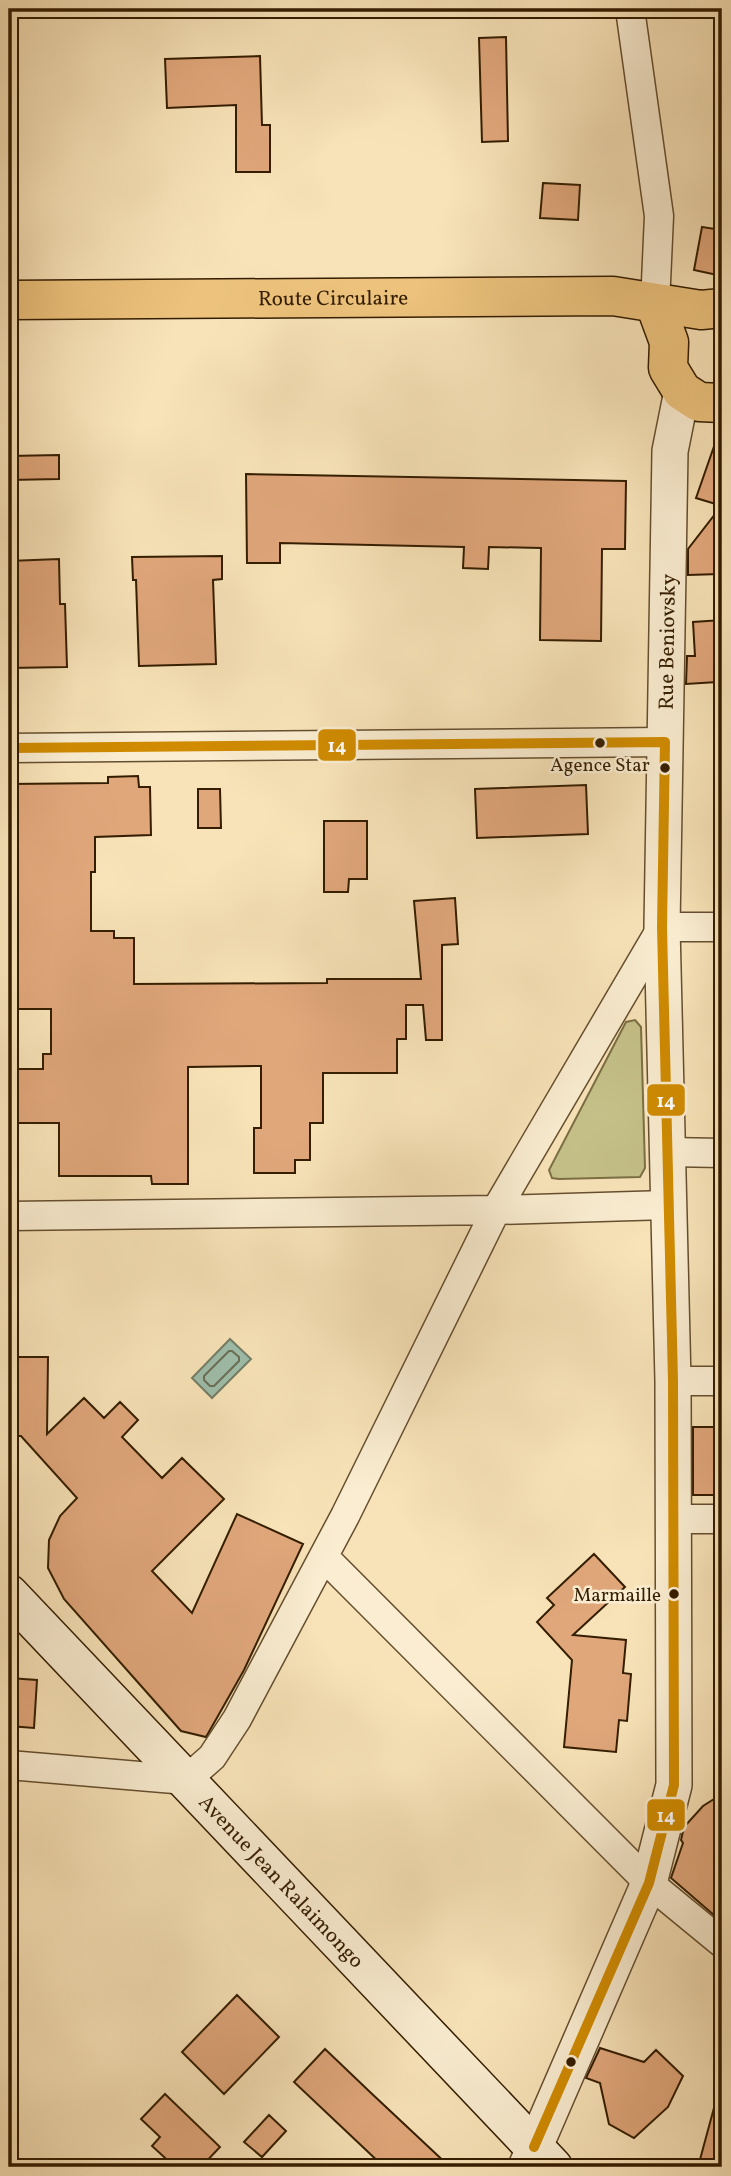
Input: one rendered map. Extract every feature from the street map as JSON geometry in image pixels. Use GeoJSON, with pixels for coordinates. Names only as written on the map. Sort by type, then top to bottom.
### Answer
{"type":"FeatureCollection","features":[{"type":"Feature","properties":{"kind":"main road","name":"Route Circulaire"},"geometry":{"type":"LineString","coordinates":[[9,300],[613,296],[655,304],[712,309]]}},
{"type":"Feature","properties":{"kind":"main road"},"geometry":{"type":"LineString","coordinates":[[655,304],[669,342],[668,368],[682,391],[699,402],[722,403]]}},
{"type":"Feature","properties":{"kind":"main road"},"geometry":{"type":"LineString","coordinates":[[669,342],[681,322],[712,309]]}},
{"type":"Feature","properties":{"kind":"main road","name":"Avenue Jean Ralaimongo"},"geometry":{"type":"LineString","coordinates":[[9,1594],[186,1780],[538,2160]]}},
{"type":"Feature","properties":{"kind":"street"},"geometry":{"type":"LineString","coordinates":[[631,9],[659,216],[655,304]]}},
{"type":"Feature","properties":{"kind":"street","name":"Rue Beniovsky"},"geometry":{"type":"LineString","coordinates":[[538,2160],[649,1883],[674,1785],[673,1381],[662,927],[670,451],[682,391]]}},
{"type":"Feature","properties":{"kind":"street"},"geometry":{"type":"LineString","coordinates":[[9,748],[665,742]]}},
{"type":"Feature","properties":{"kind":"street"},"geometry":{"type":"LineString","coordinates":[[9,1765],[186,1780],[212,1757],[237,1719],[324,1557],[496,1210],[662,927],[722,927]]}},
{"type":"Feature","properties":{"kind":"street"},"geometry":{"type":"LineString","coordinates":[[667,1152],[722,1153]]}},
{"type":"Feature","properties":{"kind":"street"},"geometry":{"type":"LineString","coordinates":[[9,1216],[496,1210],[667,1205]]}},
{"type":"Feature","properties":{"kind":"street"},"geometry":{"type":"LineString","coordinates":[[673,1381],[722,1381]]}},
{"type":"Feature","properties":{"kind":"street"},"geometry":{"type":"LineString","coordinates":[[673,1519],[722,1519]]}},
{"type":"Feature","properties":{"kind":"street"},"geometry":{"type":"LineString","coordinates":[[324,1557],[649,1883],[722,1943]]}},
{"type":"Feature","properties":{"kind":"shaded area"},"geometry":{"type":"Polygon","coordinates":[[[635,1020],[641,1027],[645,1168],[640,1177],[552,1178],[549,1170],[626,1022],[635,1020]]]}},
{"type":"Feature","properties":{"kind":"water"},"geometry":{"type":"Polygon","coordinates":[[[230,1339],[251,1359],[212,1398],[192,1378],[230,1339]]]}},
{"type":"Feature","properties":{"kind":"building"},"geometry":{"type":"Polygon","coordinates":[[[506,37],[508,141],[482,142],[479,38],[506,37]]]}},
{"type":"Feature","properties":{"kind":"building"},"geometry":{"type":"Polygon","coordinates":[[[260,56],[262,125],[270,125],[270,172],[236,172],[236,105],[167,108],[165,59],[260,56]]]}},
{"type":"Feature","properties":{"kind":"building"},"geometry":{"type":"Polygon","coordinates":[[[543,183],[580,185],[578,220],[540,218],[543,183]]]}},
{"type":"Feature","properties":{"kind":"building"},"geometry":{"type":"Polygon","coordinates":[[[702,227],[722,230],[722,276],[694,270],[702,227]]]}},
{"type":"Feature","properties":{"kind":"building"},"geometry":{"type":"Polygon","coordinates":[[[719,432],[722,433],[722,506],[696,498],[719,432]]]}},
{"type":"Feature","properties":{"kind":"building"},"geometry":{"type":"Polygon","coordinates":[[[59,455],[59,479],[9,480],[9,456],[59,455]]]}},
{"type":"Feature","properties":{"kind":"building"},"geometry":{"type":"Polygon","coordinates":[[[246,474],[626,481],[625,549],[602,549],[601,641],[540,640],[541,548],[489,547],[488,569],[463,568],[464,547],[280,543],[280,563],[247,563],[246,474]]]}},
{"type":"Feature","properties":{"kind":"building"},"geometry":{"type":"Polygon","coordinates":[[[719,509],[720,574],[688,575],[688,549],[719,509]]]}},
{"type":"Feature","properties":{"kind":"building"},"geometry":{"type":"Polygon","coordinates":[[[222,556],[222,579],[213,580],[216,664],[139,666],[136,580],[133,580],[132,557],[222,556]]]}},
{"type":"Feature","properties":{"kind":"building"},"geometry":{"type":"Polygon","coordinates":[[[59,559],[60,604],[65,604],[67,667],[9,668],[9,561],[59,559]]]}},
{"type":"Feature","properties":{"kind":"building"},"geometry":{"type":"Polygon","coordinates":[[[722,620],[722,661],[716,661],[717,682],[686,684],[687,656],[695,656],[693,622],[722,620]]]}},
{"type":"Feature","properties":{"kind":"building"},"geometry":{"type":"Polygon","coordinates":[[[138,776],[139,787],[150,787],[151,835],[95,837],[95,872],[91,872],[91,931],[114,931],[114,938],[134,938],[134,984],[327,983],[327,979],[421,979],[414,901],[455,898],[458,944],[442,945],[442,1040],[426,1040],[423,1005],[406,1005],[406,1039],[397,1039],[397,1073],[323,1073],[323,1123],[310,1123],[310,1160],[295,1160],[295,1173],[254,1173],[254,1128],[261,1128],[261,1066],[188,1067],[188,1184],[152,1184],[151,1176],[59,1176],[59,1123],[9,1123],[9,1069],[43,1069],[43,1054],[51,1054],[51,1009],[9,1009],[9,784],[108,783],[108,777],[138,776]]]}},
{"type":"Feature","properties":{"kind":"building"},"geometry":{"type":"Polygon","coordinates":[[[586,785],[588,834],[477,838],[475,789],[586,785]]]}},
{"type":"Feature","properties":{"kind":"building"},"geometry":{"type":"Polygon","coordinates":[[[198,789],[220,789],[221,828],[198,828],[198,789]]]}},
{"type":"Feature","properties":{"kind":"building"},"geometry":{"type":"Polygon","coordinates":[[[324,821],[367,821],[367,879],[349,879],[348,892],[324,892],[324,821]]]}},
{"type":"Feature","properties":{"kind":"building"},"geometry":{"type":"Polygon","coordinates":[[[9,1357],[48,1357],[47,1434],[84,1398],[104,1418],[120,1402],[138,1420],[122,1437],[162,1478],[182,1458],[224,1499],[152,1571],[192,1613],[237,1514],[303,1544],[244,1670],[206,1737],[181,1731],[64,1599],[48,1568],[49,1540],[60,1516],[77,1498],[21,1436],[9,1436],[9,1357]]]}},
{"type":"Feature","properties":{"kind":"building"},"geometry":{"type":"Polygon","coordinates":[[[693,1427],[722,1427],[722,1495],[693,1495],[693,1427]]]}},
{"type":"Feature","properties":{"kind":"building"},"geometry":{"type":"Polygon","coordinates":[[[594,1554],[625,1587],[573,1635],[626,1640],[623,1673],[631,1674],[627,1721],[619,1720],[616,1752],[564,1747],[572,1660],[537,1622],[554,1605],[547,1598],[594,1554]]]}},
{"type":"Feature","properties":{"kind":"building"},"geometry":{"type":"Polygon","coordinates":[[[9,1678],[37,1680],[34,1728],[9,1726],[9,1678]]]}},
{"type":"Feature","properties":{"kind":"building"},"geometry":{"type":"Polygon","coordinates":[[[722,1794],[722,1922],[671,1878],[683,1843],[681,1840],[684,1827],[703,1806],[722,1794]]]}},
{"type":"Feature","properties":{"kind":"building"},"geometry":{"type":"Polygon","coordinates":[[[237,1995],[279,2037],[224,2094],[182,2052],[237,1995]]]}},
{"type":"Feature","properties":{"kind":"building"},"geometry":{"type":"Polygon","coordinates":[[[600,2048],[644,2062],[656,2050],[683,2076],[668,2107],[634,2138],[609,2124],[600,2083],[586,2078],[600,2048]]]}},
{"type":"Feature","properties":{"kind":"building"},"geometry":{"type":"Polygon","coordinates":[[[325,2049],[450,2167],[384,2167],[294,2082],[325,2049]]]}},
{"type":"Feature","properties":{"kind":"building"},"geometry":{"type":"Polygon","coordinates":[[[165,2094],[220,2147],[201,2167],[175,2167],[152,2146],[160,2137],[141,2119],[165,2094]]]}},
{"type":"Feature","properties":{"kind":"building"},"geometry":{"type":"Polygon","coordinates":[[[715,2104],[722,2105],[722,2167],[698,2167],[715,2104]]]}},
{"type":"Feature","properties":{"kind":"building"},"geometry":{"type":"Polygon","coordinates":[[[269,2115],[286,2131],[262,2157],[244,2142],[269,2115]]]}},
{"type":"Feature","properties":{"kind":"transit line","name":"14"},"geometry":{"type":"LineString","coordinates":[[9,748],[665,742]]}},
{"type":"Feature","properties":{"kind":"transit line","name":"14"},"geometry":{"type":"LineString","coordinates":[[534,2147],[649,1883],[674,1785],[673,1381],[662,927],[665,742]]}},
{"type":"Feature","properties":{"kind":"place","name":"Agence Star"},"geometry":{"type":"Point","coordinates":[600,743]}},
{"type":"Feature","properties":{"kind":"place","name":"Marmaille"},"geometry":{"type":"Point","coordinates":[674,1594]}}]}
